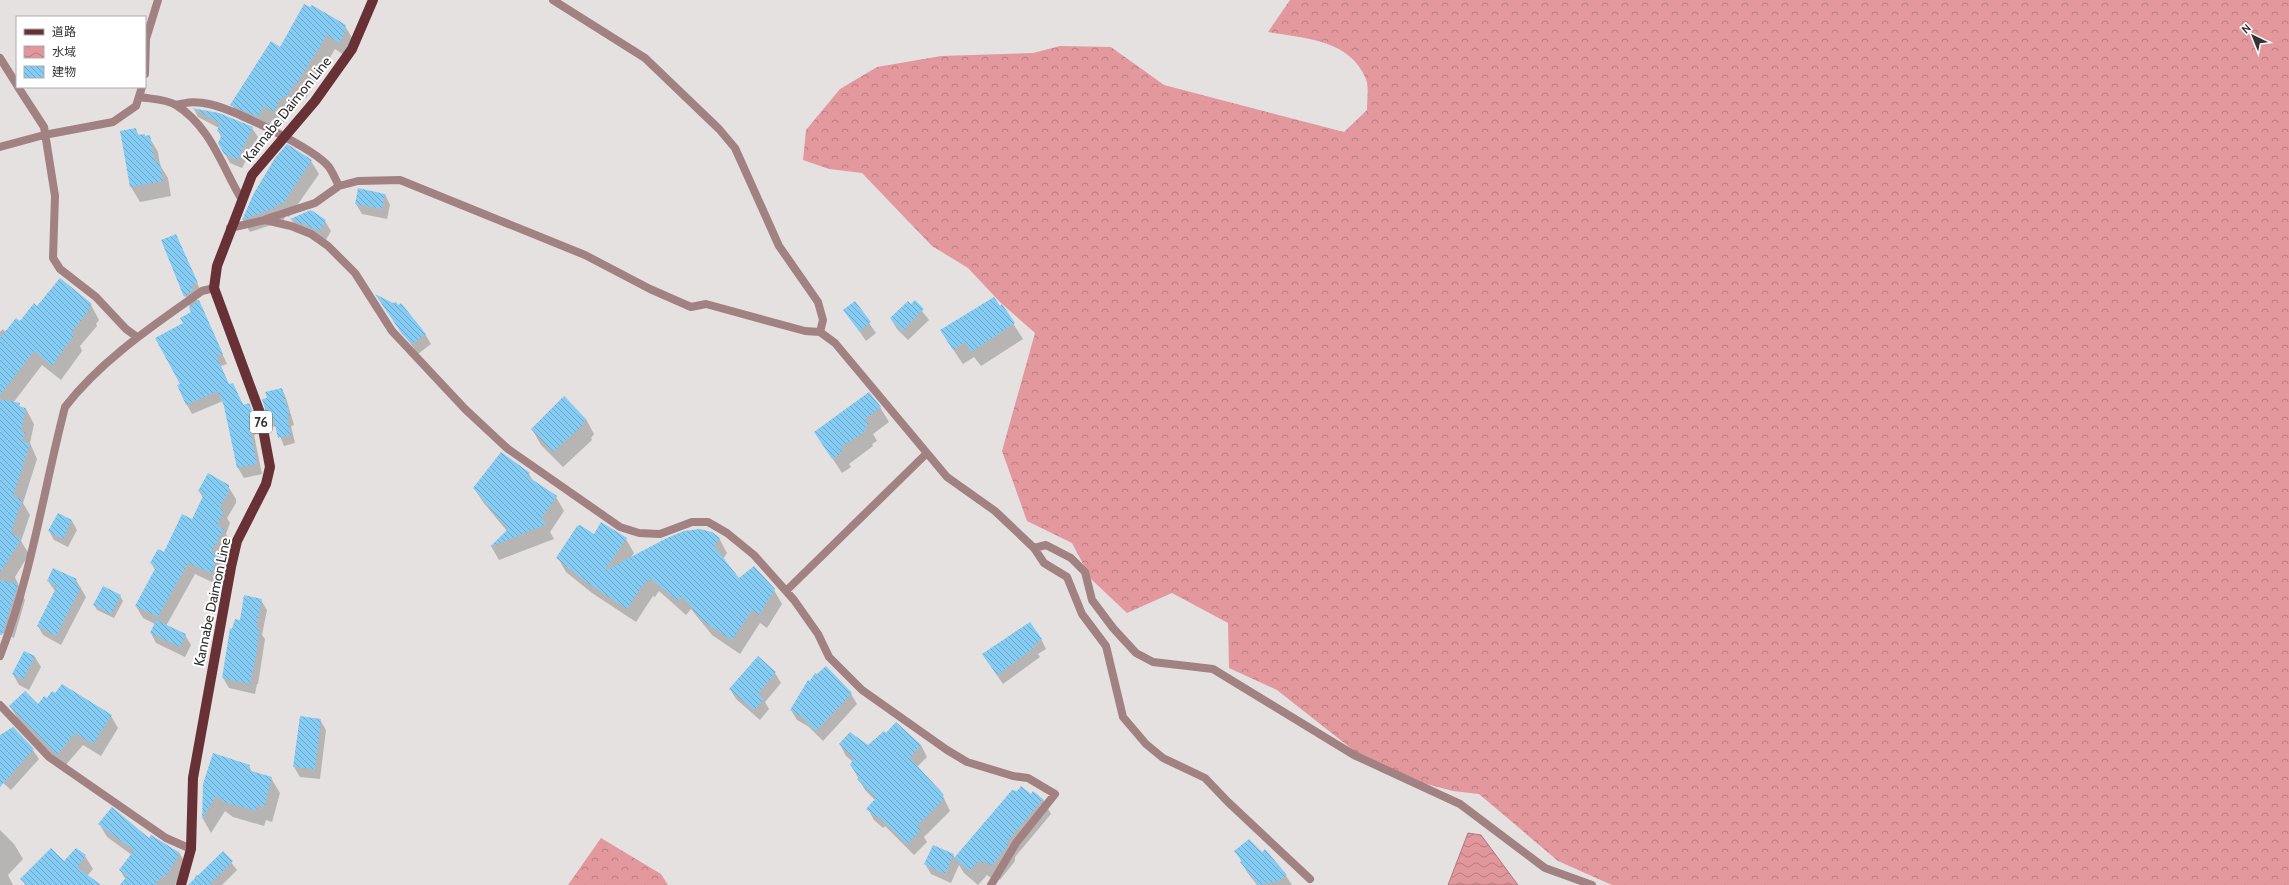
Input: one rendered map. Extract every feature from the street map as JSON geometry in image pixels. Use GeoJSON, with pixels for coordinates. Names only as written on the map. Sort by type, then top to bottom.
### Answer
{"type":"FeatureCollection","features":[{"type":"Feature","properties":{"kind":"main road","name":"Kannabe Daimon Line"},"geometry":{"type":"LineString","coordinates":[[181,885],[191,848],[193,778],[231,566],[237,541],[266,484],[270,467],[260,413],[214,288],[217,266],[230,228],[252,175],[282,137],[314,102],[352,49],[373,0]]}},
{"type":"Feature","properties":{"kind":"street"},"geometry":{"type":"LineString","coordinates":[[146,40],[158,0]]}},
{"type":"Feature","properties":{"kind":"street"},"geometry":{"type":"LineString","coordinates":[[553,0],[645,58],[719,129],[735,148],[779,246],[818,302],[823,320],[820,332]]}},
{"type":"Feature","properties":{"kind":"street"},"geometry":{"type":"LineString","coordinates":[[0,58],[16,83]]}},
{"type":"Feature","properties":{"kind":"street"},"geometry":{"type":"LineString","coordinates":[[19,88],[44,127],[44,135],[55,196],[53,258],[60,269],[96,297],[126,329],[137,337]]}},
{"type":"Feature","properties":{"kind":"street"},"geometry":{"type":"LineString","coordinates":[[0,147],[44,135],[113,122],[136,106],[142,88]]}},
{"type":"Feature","properties":{"kind":"street"},"geometry":{"type":"LineString","coordinates":[[140,97],[176,105],[191,101],[210,104],[260,124],[313,153],[329,167],[339,186]]}},
{"type":"Feature","properties":{"kind":"street"},"geometry":{"type":"LineString","coordinates":[[176,105],[194,121],[214,143],[228,178],[242,200]]}},
{"type":"Feature","properties":{"kind":"street"},"geometry":{"type":"LineString","coordinates":[[230,228],[265,220],[315,203],[339,186],[358,181],[400,180],[585,255],[650,289],[691,308],[706,304],[805,331],[820,332],[836,343],[926,454],[946,476],[995,511],[1034,548],[1044,563],[1067,577],[1082,614],[1106,646],[1123,717],[1146,744],[1163,758],[1205,778],[1228,802],[1310,879]]}},
{"type":"Feature","properties":{"kind":"street"},"geometry":{"type":"LineString","coordinates":[[265,220],[291,226],[311,234],[328,246],[356,273],[392,331],[464,408],[508,449],[620,528],[640,533],[660,534],[692,522],[708,522],[727,533],[754,555],[786,591],[818,634],[829,657],[862,690],[947,750],[967,762],[1013,776],[1028,778],[1055,794],[1016,843],[991,885]]}},
{"type":"Feature","properties":{"kind":"street"},"geometry":{"type":"LineString","coordinates":[[0,656],[16,614],[40,521],[64,407],[74,394],[137,337],[202,291],[214,288]]}},
{"type":"Feature","properties":{"kind":"street"},"geometry":{"type":"LineString","coordinates":[[786,591],[926,454]]}},
{"type":"Feature","properties":{"kind":"street"},"geometry":{"type":"LineString","coordinates":[[1034,548],[1046,545],[1071,558],[1085,572],[1092,600],[1113,628],[1136,653],[1153,662],[1213,669],[1354,755],[1460,804],[1545,868],[1592,885]]}},
{"type":"Feature","properties":{"kind":"street"},"geometry":{"type":"LineString","coordinates":[[0,705],[49,757],[166,838],[191,848]]}},
{"type":"Feature","properties":{"kind":"green space"},"geometry":{"type":"Polygon","coordinates":[[[1290,0],[2289,0],[2289,885],[1612,885],[1558,861],[1479,794],[1453,791],[1381,772],[1277,690],[1229,668],[1228,623],[1172,593],[1127,613],[1091,579],[1072,543],[1027,521],[1002,451],[1035,333],[1000,302],[968,268],[932,246],[862,173],[829,169],[803,160],[806,130],[840,89],[877,67],[941,56],[1033,53],[1060,46],[1111,47],[1164,85],[1344,132],[1367,110],[1368,90],[1366,79],[1358,66],[1349,56],[1337,48],[1311,39],[1268,32],[1290,0]]]}},
{"type":"Feature","properties":{"kind":"green space"},"geometry":{"type":"Polygon","coordinates":[[[601,838],[661,874],[668,885],[568,885],[601,838]]]}},
{"type":"Feature","properties":{"kind":"water"},"geometry":{"type":"Polygon","coordinates":[[[1468,833],[1481,835],[1518,885],[1448,885],[1468,833]]]}},
{"type":"Feature","properties":{"kind":"building"},"geometry":{"type":"Polygon","coordinates":[[[304,4],[310,7],[312,5],[346,25],[344,29],[346,30],[339,43],[327,35],[297,83],[295,83],[286,97],[283,96],[273,112],[264,106],[258,117],[230,105],[271,41],[280,47],[304,4]]]}},
{"type":"Feature","properties":{"kind":"building"},"geometry":{"type":"Polygon","coordinates":[[[192,108],[219,113],[253,127],[237,160],[224,154],[218,143],[222,134],[217,131],[220,123],[192,108]]]}},
{"type":"Feature","properties":{"kind":"building"},"geometry":{"type":"Polygon","coordinates":[[[136,128],[137,135],[150,135],[155,163],[160,162],[163,181],[130,187],[120,131],[136,128]]]}},
{"type":"Feature","properties":{"kind":"building"},"geometry":{"type":"Polygon","coordinates":[[[287,144],[312,160],[282,205],[278,203],[275,208],[242,220],[254,193],[275,158],[287,144]]]}},
{"type":"Feature","properties":{"kind":"building"},"geometry":{"type":"Polygon","coordinates":[[[358,188],[385,194],[382,209],[355,204],[358,188]]]}},
{"type":"Feature","properties":{"kind":"building"},"geometry":{"type":"Polygon","coordinates":[[[311,210],[326,220],[320,231],[290,219],[311,210]]]}},
{"type":"Feature","properties":{"kind":"building"},"geometry":{"type":"Polygon","coordinates":[[[176,234],[198,283],[191,286],[193,290],[184,297],[161,240],[176,234]]]}},
{"type":"Feature","properties":{"kind":"building"},"geometry":{"type":"Polygon","coordinates":[[[60,278],[92,304],[88,309],[89,310],[71,333],[74,335],[52,366],[34,351],[0,395],[0,338],[16,318],[20,321],[34,303],[37,306],[60,278]]]}},
{"type":"Feature","properties":{"kind":"building"},"geometry":{"type":"Polygon","coordinates":[[[375,294],[393,303],[396,302],[398,305],[401,303],[426,334],[412,344],[402,334],[375,294]]]}},
{"type":"Feature","properties":{"kind":"building"},"geometry":{"type":"Polygon","coordinates":[[[994,297],[1000,306],[1002,304],[1015,323],[971,352],[965,342],[953,350],[940,330],[994,297]]]}},
{"type":"Feature","properties":{"kind":"building"},"geometry":{"type":"Polygon","coordinates":[[[199,300],[223,354],[216,356],[229,384],[233,383],[243,405],[249,403],[254,415],[255,423],[249,425],[257,464],[237,468],[224,406],[218,391],[186,405],[177,385],[180,384],[155,338],[183,323],[180,318],[191,312],[189,307],[199,300]]]}},
{"type":"Feature","properties":{"kind":"building"},"geometry":{"type":"Polygon","coordinates":[[[915,300],[924,309],[902,331],[890,318],[908,301],[911,304],[915,300]]]}},
{"type":"Feature","properties":{"kind":"building"},"geometry":{"type":"Polygon","coordinates":[[[855,301],[871,322],[859,331],[843,310],[855,301]]]}},
{"type":"Feature","properties":{"kind":"building"},"geometry":{"type":"Polygon","coordinates":[[[282,388],[290,417],[287,417],[291,435],[278,438],[273,417],[268,419],[262,399],[267,398],[265,392],[282,388]]]}},
{"type":"Feature","properties":{"kind":"building"},"geometry":{"type":"Polygon","coordinates":[[[869,392],[881,407],[865,419],[869,425],[864,428],[866,431],[840,448],[843,452],[832,459],[814,432],[869,392]]]}},
{"type":"Feature","properties":{"kind":"building"},"geometry":{"type":"Polygon","coordinates":[[[564,396],[586,419],[582,423],[584,424],[553,452],[531,429],[564,396]]]}},
{"type":"Feature","properties":{"kind":"building"},"geometry":{"type":"Polygon","coordinates":[[[0,399],[20,403],[19,407],[26,408],[21,431],[25,432],[22,441],[30,444],[13,496],[22,500],[11,533],[21,539],[0,573],[0,399]]]}},
{"type":"Feature","properties":{"kind":"building"},"geometry":{"type":"Polygon","coordinates":[[[501,452],[530,473],[527,476],[557,496],[541,519],[547,524],[490,547],[508,529],[473,488],[501,452]]]}},
{"type":"Feature","properties":{"kind":"building"},"geometry":{"type":"Polygon","coordinates":[[[208,473],[229,485],[229,491],[219,508],[224,510],[217,526],[224,529],[211,552],[219,556],[211,573],[188,563],[158,617],[135,606],[156,567],[150,563],[158,549],[164,552],[182,514],[192,519],[204,494],[198,491],[208,473]]]}},
{"type":"Feature","properties":{"kind":"building"},"geometry":{"type":"Polygon","coordinates":[[[58,513],[72,520],[63,539],[48,531],[58,513]]]}},
{"type":"Feature","properties":{"kind":"building"},"geometry":{"type":"Polygon","coordinates":[[[601,522],[627,538],[604,571],[667,538],[684,531],[700,529],[712,532],[720,538],[714,546],[739,578],[754,566],[775,589],[759,615],[752,610],[732,640],[703,621],[682,596],[678,601],[650,578],[647,583],[645,582],[627,609],[582,579],[556,558],[577,526],[580,525],[594,534],[601,522]]]}},
{"type":"Feature","properties":{"kind":"building"},"geometry":{"type":"Polygon","coordinates":[[[53,568],[77,579],[74,584],[81,587],[56,636],[37,626],[57,586],[47,581],[53,568]]]}},
{"type":"Feature","properties":{"kind":"building"},"geometry":{"type":"Polygon","coordinates":[[[0,580],[18,584],[2,635],[0,635],[0,580]]]}},
{"type":"Feature","properties":{"kind":"building"},"geometry":{"type":"Polygon","coordinates":[[[103,586],[121,595],[111,614],[93,605],[103,586]]]}},
{"type":"Feature","properties":{"kind":"building"},"geometry":{"type":"Polygon","coordinates":[[[244,595],[262,599],[256,627],[259,628],[257,650],[250,684],[222,678],[230,628],[232,629],[235,619],[240,620],[244,595]]]}},
{"type":"Feature","properties":{"kind":"building"},"geometry":{"type":"Polygon","coordinates":[[[156,620],[186,634],[180,647],[150,633],[156,620]]]}},
{"type":"Feature","properties":{"kind":"building"},"geometry":{"type":"Polygon","coordinates":[[[1030,622],[1042,639],[1033,645],[1035,647],[997,675],[982,654],[1030,622]]]}},
{"type":"Feature","properties":{"kind":"building"},"geometry":{"type":"Polygon","coordinates":[[[24,651],[35,656],[23,680],[12,674],[24,651]]]}},
{"type":"Feature","properties":{"kind":"building"},"geometry":{"type":"Polygon","coordinates":[[[758,656],[776,672],[758,694],[764,699],[754,710],[729,689],[758,656]]]}},
{"type":"Feature","properties":{"kind":"building"},"geometry":{"type":"Polygon","coordinates":[[[826,666],[852,693],[816,731],[802,717],[790,710],[808,680],[810,681],[815,673],[817,674],[826,666]]]}},
{"type":"Feature","properties":{"kind":"building"},"geometry":{"type":"Polygon","coordinates":[[[62,684],[112,715],[93,744],[75,733],[57,755],[9,706],[25,691],[38,704],[44,696],[47,698],[52,691],[55,693],[62,684]]]}},
{"type":"Feature","properties":{"kind":"building"},"geometry":{"type":"Polygon","coordinates":[[[300,716],[321,719],[315,769],[293,767],[300,716]]]}},
{"type":"Feature","properties":{"kind":"building"},"geometry":{"type":"Polygon","coordinates":[[[896,722],[921,745],[910,758],[944,795],[942,797],[944,799],[917,826],[921,830],[907,844],[878,816],[877,818],[866,809],[876,798],[857,779],[859,777],[850,765],[854,758],[839,744],[850,732],[868,745],[884,731],[886,733],[896,722]]]}},
{"type":"Feature","properties":{"kind":"building"},"geometry":{"type":"Polygon","coordinates":[[[13,727],[34,749],[0,787],[0,735],[13,727]]]}},
{"type":"Feature","properties":{"kind":"building"},"geometry":{"type":"Polygon","coordinates":[[[213,753],[250,765],[248,770],[272,777],[264,807],[257,805],[256,811],[224,802],[216,796],[202,819],[203,784],[213,753]]]}},
{"type":"Feature","properties":{"kind":"building"},"geometry":{"type":"Polygon","coordinates":[[[1021,786],[1031,794],[1033,791],[1043,799],[1007,842],[1008,846],[991,866],[985,861],[983,864],[978,861],[970,871],[954,858],[1012,790],[1017,791],[1021,786]]]}},
{"type":"Feature","properties":{"kind":"building"},"geometry":{"type":"Polygon","coordinates":[[[112,807],[149,838],[151,835],[180,853],[165,877],[163,875],[155,885],[120,885],[127,876],[119,870],[134,850],[98,824],[112,807]]]}},
{"type":"Feature","properties":{"kind":"building"},"geometry":{"type":"Polygon","coordinates":[[[1249,839],[1262,852],[1265,849],[1287,875],[1279,881],[1259,885],[1240,862],[1242,861],[1234,851],[1249,839]]]}},
{"type":"Feature","properties":{"kind":"building"},"geometry":{"type":"Polygon","coordinates":[[[933,845],[954,854],[945,874],[924,864],[933,845]]]}},
{"type":"Feature","properties":{"kind":"building"},"geometry":{"type":"Polygon","coordinates":[[[51,848],[64,861],[76,848],[86,855],[77,867],[101,885],[27,885],[20,879],[51,848]]]}},
{"type":"Feature","properties":{"kind":"building"},"geometry":{"type":"Polygon","coordinates":[[[223,851],[233,861],[209,885],[188,885],[223,851]]]}}]}
